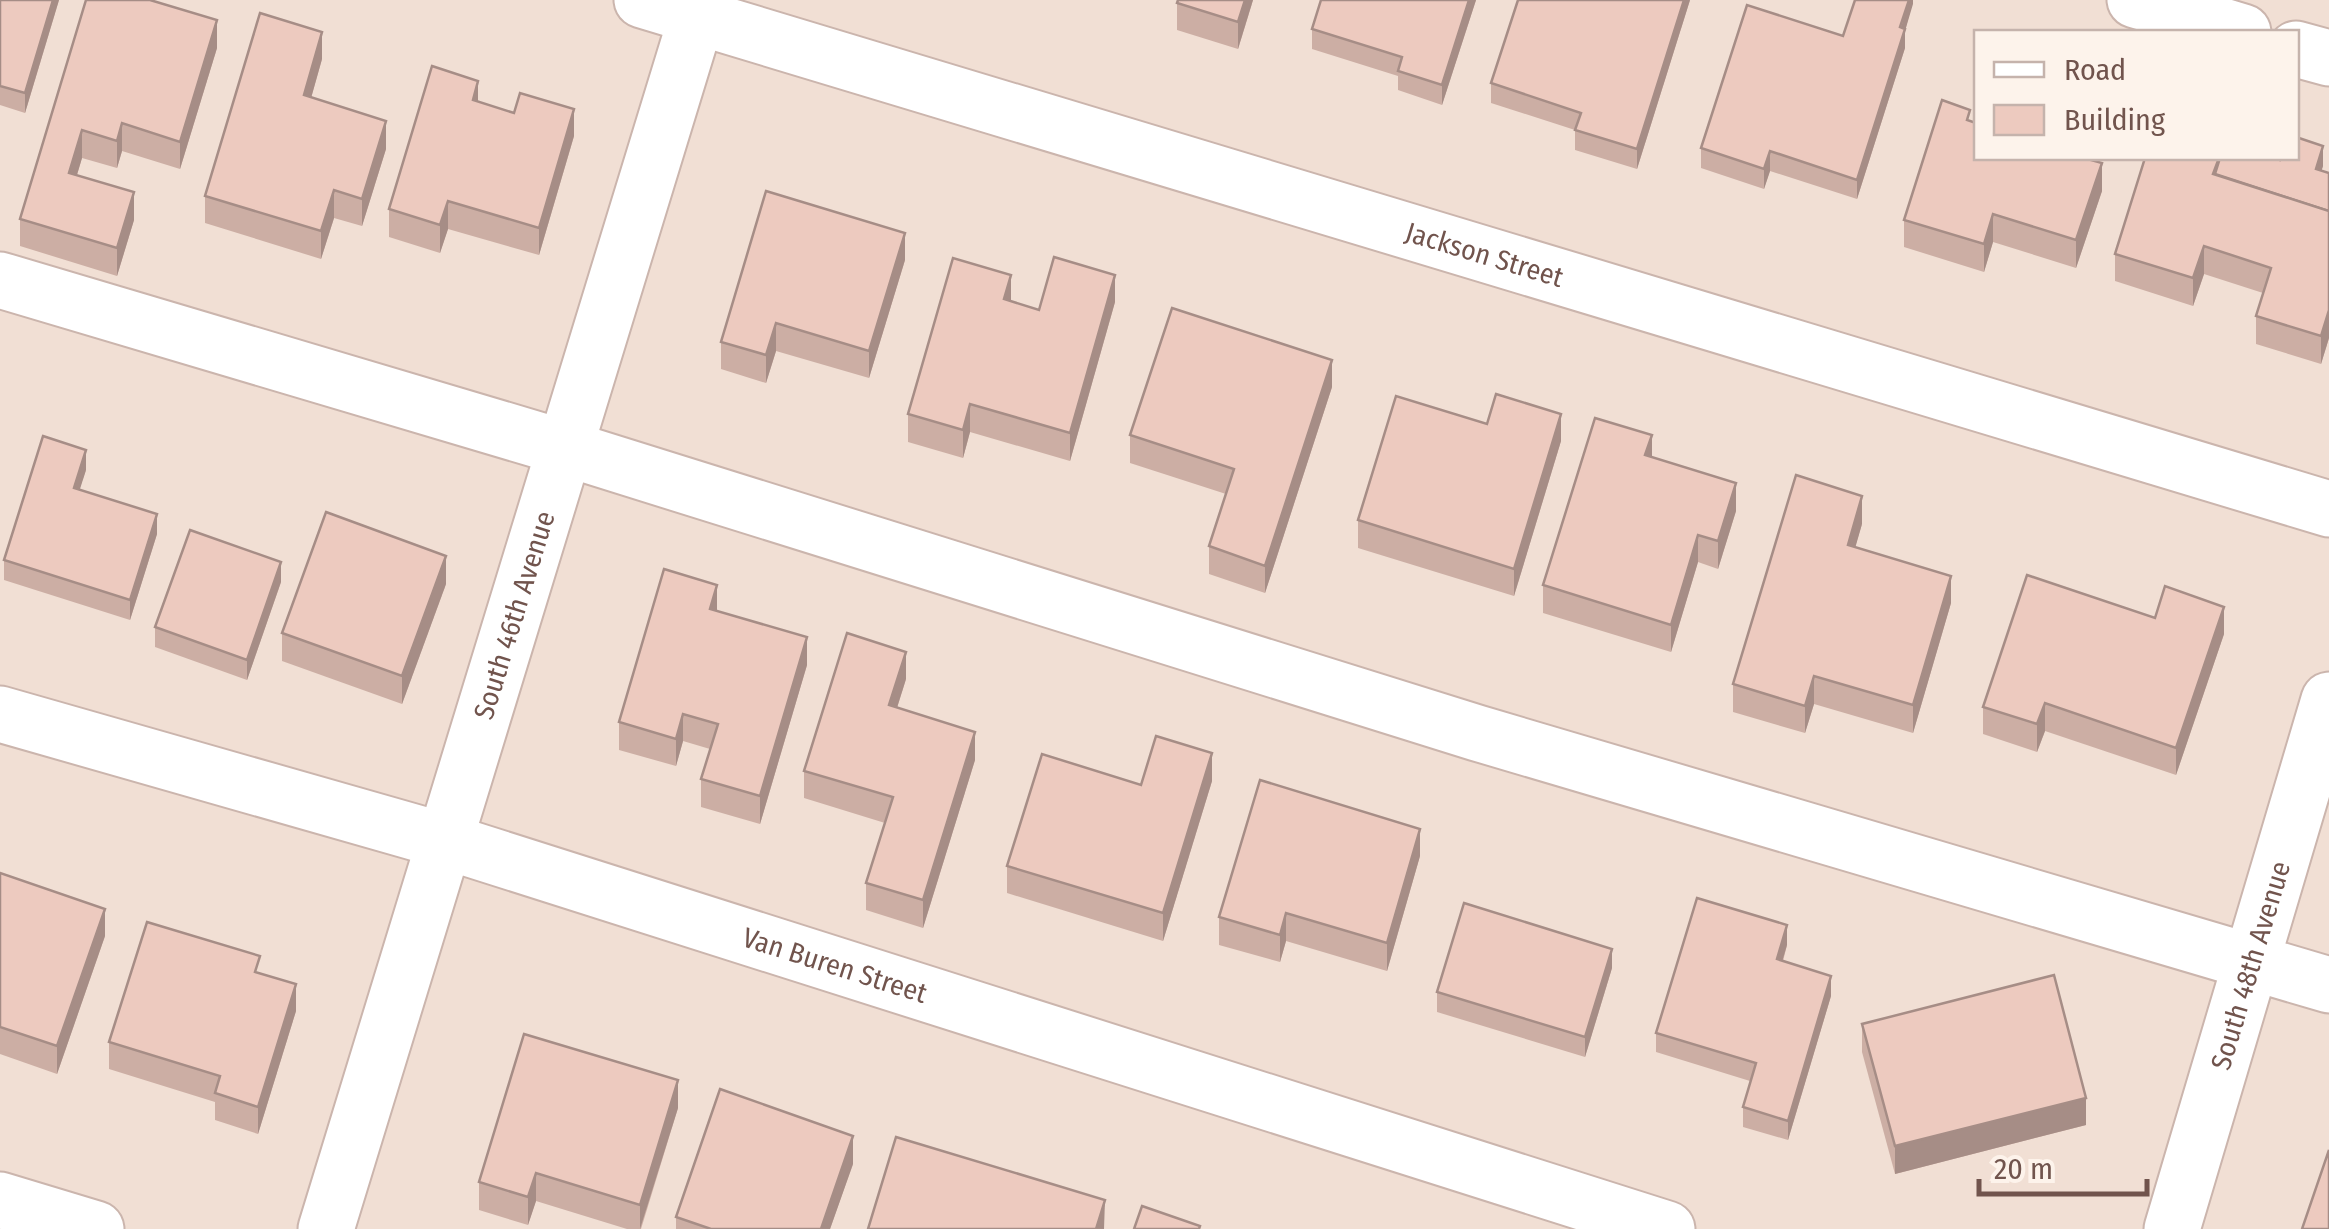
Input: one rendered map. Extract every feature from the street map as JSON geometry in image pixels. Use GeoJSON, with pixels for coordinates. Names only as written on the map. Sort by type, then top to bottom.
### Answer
{"type":"FeatureCollection","features":[{"type":"Feature","properties":{"kind":"street","name":"Jackson Street"},"geometry":{"type":"LineString","coordinates":[[642,0],[699,8],[2329,509]]}},
{"type":"Feature","properties":{"kind":"street"},"geometry":{"type":"LineString","coordinates":[[2135,0],[2236,30]]}},
{"type":"Feature","properties":{"kind":"street","name":"South 46th Avenue"},"geometry":{"type":"LineString","coordinates":[[326,1229],[699,8]]}},
{"type":"Feature","properties":{"kind":"street"},"geometry":{"type":"LineString","coordinates":[[2299,49],[2329,58]]}},
{"type":"Feature","properties":{"kind":"street"},"geometry":{"type":"LineString","coordinates":[[0,280],[565,448],[1477,733],[2329,985]]}},
{"type":"Feature","properties":{"kind":"street","name":"South 48th Avenue"},"geometry":{"type":"LineString","coordinates":[[2172,1229],[2329,700]]}},
{"type":"Feature","properties":{"kind":"street","name":"Van Buren Street"},"geometry":{"type":"LineString","coordinates":[[0,714],[445,841],[1666,1229]]}},
{"type":"Feature","properties":{"kind":"street"},"geometry":{"type":"LineString","coordinates":[[0,1200],[96,1229]]}},
{"type":"Feature","properties":{"kind":"shaded area"},"geometry":{"type":"Polygon","coordinates":[[[0,0],[2329,0],[2329,1229],[0,1229],[0,0]]]}},
{"type":"Feature","properties":{"kind":"building"},"geometry":{"type":"Polygon","coordinates":[[[0,0],[53,0],[25,93],[0,86],[0,0]]]}},
{"type":"Feature","properties":{"kind":"building"},"geometry":{"type":"Polygon","coordinates":[[[86,0],[150,0],[217,20],[180,142],[122,123],[117,141],[82,130],[69,173],[134,192],[117,248],[20,219],[86,0]]]}},
{"type":"Feature","properties":{"kind":"building"},"geometry":{"type":"Polygon","coordinates":[[[1245,0],[1238,22],[1177,3],[1245,0]]]}},
{"type":"Feature","properties":{"kind":"building"},"geometry":{"type":"Polygon","coordinates":[[[1321,0],[1469,0],[1442,85],[1398,71],[1402,57],[1312,29],[1321,0]]]}},
{"type":"Feature","properties":{"kind":"building"},"geometry":{"type":"Polygon","coordinates":[[[1518,0],[1684,0],[1637,149],[1575,130],[1581,113],[1491,83],[1518,0]]]}},
{"type":"Feature","properties":{"kind":"building"},"geometry":{"type":"Polygon","coordinates":[[[1855,0],[1909,0],[1900,27],[1905,29],[1857,180],[1770,151],[1764,169],[1701,148],[1747,5],[1843,36],[1855,0]]]}},
{"type":"Feature","properties":{"kind":"building"},"geometry":{"type":"Polygon","coordinates":[[[260,13],[322,32],[304,95],[386,121],[362,199],[334,190],[321,231],[205,196],[260,13]]]}},
{"type":"Feature","properties":{"kind":"building"},"geometry":{"type":"Polygon","coordinates":[[[432,66],[478,81],[473,100],[514,113],[520,93],[574,109],[539,228],[448,201],[440,225],[389,209],[432,66]]]}},
{"type":"Feature","properties":{"kind":"building"},"geometry":{"type":"Polygon","coordinates":[[[1942,100],[1970,110],[1967,120],[1974,122],[1974,160],[2102,163],[2076,240],[1993,214],[1984,244],[1904,220],[1942,100]]]}},
{"type":"Feature","properties":{"kind":"building"},"geometry":{"type":"Polygon","coordinates":[[[2299,138],[2323,146],[2316,169],[2329,173],[2329,211],[2215,174],[2219,160],[2299,160],[2299,138]]]}},
{"type":"Feature","properties":{"kind":"building"},"geometry":{"type":"Polygon","coordinates":[[[2144,160],[2218,160],[2213,174],[2329,211],[2329,310],[2321,336],[2256,316],[2271,268],[2204,246],[2193,278],[2115,254],[2144,160]]]}},
{"type":"Feature","properties":{"kind":"building"},"geometry":{"type":"Polygon","coordinates":[[[766,191],[905,233],[869,351],[776,323],[766,355],[721,342],[766,191]]]}},
{"type":"Feature","properties":{"kind":"building"},"geometry":{"type":"Polygon","coordinates":[[[1054,257],[1115,275],[1070,433],[970,404],[963,430],[908,414],[953,258],[1011,275],[1004,299],[1039,310],[1054,257]]]}},
{"type":"Feature","properties":{"kind":"building"},"geometry":{"type":"Polygon","coordinates":[[[1172,308],[1332,360],[1265,566],[1209,546],[1234,469],[1130,435],[1172,308]]]}},
{"type":"Feature","properties":{"kind":"building"},"geometry":{"type":"Polygon","coordinates":[[[1496,394],[1561,414],[1514,569],[1358,520],[1396,396],[1487,424],[1496,394]]]}},
{"type":"Feature","properties":{"kind":"building"},"geometry":{"type":"Polygon","coordinates":[[[1595,418],[1652,435],[1645,455],[1736,483],[1718,541],[1698,535],[1671,625],[1543,585],[1595,418]]]}},
{"type":"Feature","properties":{"kind":"building"},"geometry":{"type":"Polygon","coordinates":[[[43,436],[86,450],[74,488],[157,514],[130,600],[4,560],[43,436]]]}},
{"type":"Feature","properties":{"kind":"building"},"geometry":{"type":"Polygon","coordinates":[[[1796,475],[1862,496],[1848,545],[1951,576],[1913,705],[1814,676],[1805,706],[1733,684],[1796,475]]]}},
{"type":"Feature","properties":{"kind":"building"},"geometry":{"type":"Polygon","coordinates":[[[326,512],[446,556],[402,676],[282,633],[326,512]]]}},
{"type":"Feature","properties":{"kind":"building"},"geometry":{"type":"Polygon","coordinates":[[[190,530],[281,562],[247,660],[155,627],[190,530]]]}},
{"type":"Feature","properties":{"kind":"building"},"geometry":{"type":"Polygon","coordinates":[[[664,569],[717,585],[710,609],[807,637],[760,796],[701,779],[718,724],[683,714],[676,739],[619,722],[664,569]]]}},
{"type":"Feature","properties":{"kind":"building"},"geometry":{"type":"Polygon","coordinates":[[[2027,575],[2155,618],[2165,586],[2224,607],[2176,748],[2045,703],[2037,724],[1983,707],[2027,575]]]}},
{"type":"Feature","properties":{"kind":"building"},"geometry":{"type":"Polygon","coordinates":[[[847,633],[906,652],[889,705],[975,732],[923,900],[866,883],[893,797],[804,771],[847,633]]]}},
{"type":"Feature","properties":{"kind":"building"},"geometry":{"type":"Polygon","coordinates":[[[1156,736],[1212,753],[1163,913],[1007,866],[1042,754],[1141,785],[1156,736]]]}},
{"type":"Feature","properties":{"kind":"building"},"geometry":{"type":"Polygon","coordinates":[[[1260,780],[1420,829],[1387,943],[1286,913],[1280,935],[1219,917],[1260,780]]]}},
{"type":"Feature","properties":{"kind":"building"},"geometry":{"type":"Polygon","coordinates":[[[0,873],[105,909],[57,1046],[0,1027],[0,873]]]}},
{"type":"Feature","properties":{"kind":"building"},"geometry":{"type":"Polygon","coordinates":[[[1697,898],[1787,925],[1777,959],[1831,976],[1788,1121],[1743,1107],[1756,1063],[1656,1033],[1697,898]]]}},
{"type":"Feature","properties":{"kind":"building"},"geometry":{"type":"Polygon","coordinates":[[[1464,903],[1612,949],[1585,1037],[1437,992],[1464,903]]]}},
{"type":"Feature","properties":{"kind":"building"},"geometry":{"type":"Polygon","coordinates":[[[147,922],[260,956],[255,972],[296,984],[258,1107],[215,1093],[220,1076],[109,1042],[147,922]]]}},
{"type":"Feature","properties":{"kind":"building"},"geometry":{"type":"Polygon","coordinates":[[[2054,975],[2086,1098],[1895,1146],[1862,1024],[2054,975]]]}},
{"type":"Feature","properties":{"kind":"building"},"geometry":{"type":"Polygon","coordinates":[[[524,1034],[678,1080],[640,1205],[536,1173],[528,1197],[479,1182],[524,1034]]]}},
{"type":"Feature","properties":{"kind":"building"},"geometry":{"type":"Polygon","coordinates":[[[720,1089],[853,1136],[821,1229],[711,1229],[676,1217],[720,1089]]]}},
{"type":"Feature","properties":{"kind":"building"},"geometry":{"type":"Polygon","coordinates":[[[896,1137],[1105,1200],[1096,1229],[868,1229],[896,1137]]]}},
{"type":"Feature","properties":{"kind":"building"},"geometry":{"type":"Polygon","coordinates":[[[2329,1150],[2329,1229],[2302,1229],[2329,1150]]]}},
{"type":"Feature","properties":{"kind":"building"},"geometry":{"type":"Polygon","coordinates":[[[1142,1206],[1200,1226],[1199,1229],[1134,1229],[1142,1206]]]}}]}
